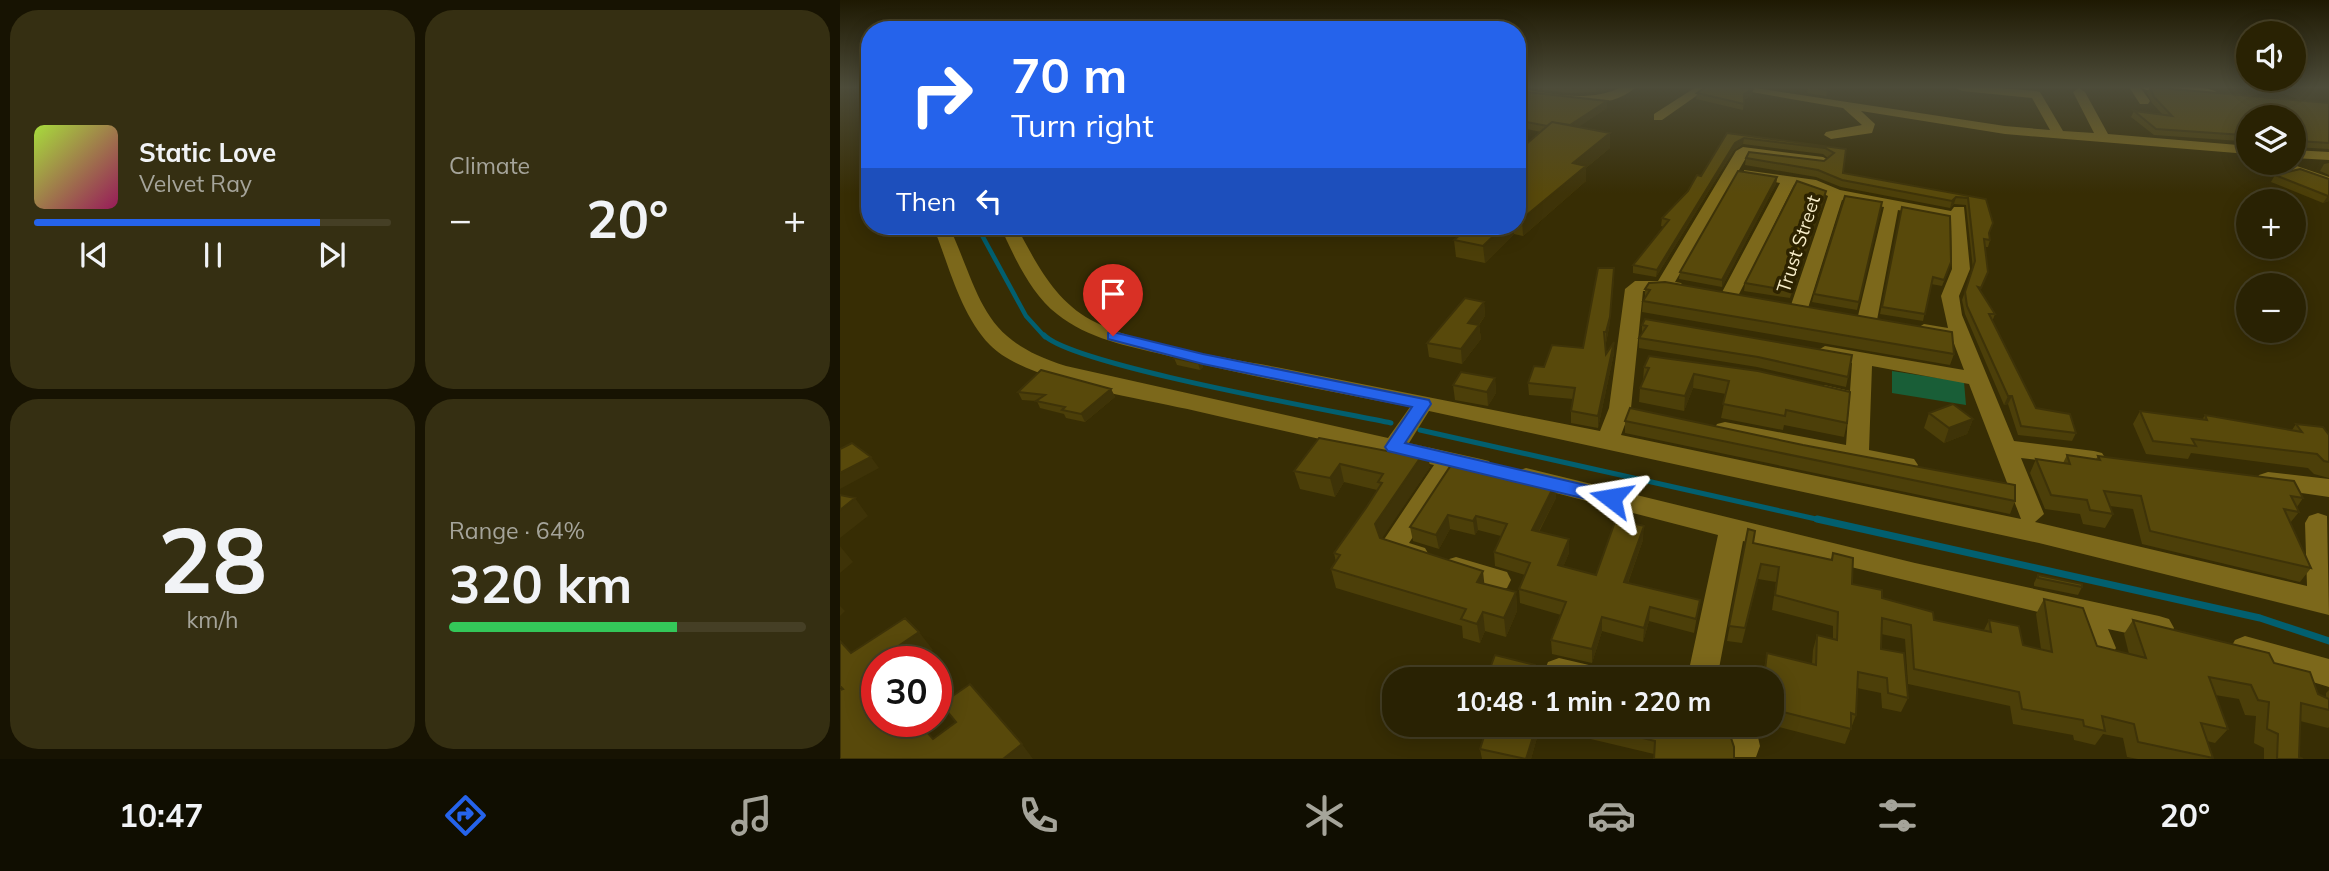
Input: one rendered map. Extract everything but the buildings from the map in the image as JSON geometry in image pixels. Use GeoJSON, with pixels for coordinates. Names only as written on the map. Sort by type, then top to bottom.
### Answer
{"type":"FeatureCollection","features":[{"type":"Feature","properties":{"kind":"street"},"geometry":{"type":"LineString","coordinates":[[1831,135],[1867,130],[1867,122]]}},
{"type":"Feature","properties":{"kind":"street"},"geometry":{"type":"LineString","coordinates":[[1960,122],[2060,136],[2236,150]]}},
{"type":"Feature","properties":{"kind":"street"},"geometry":{"type":"LineString","coordinates":[[2051,122],[2060,136]]}},
{"type":"Feature","properties":{"kind":"street"},"geometry":{"type":"LineString","coordinates":[[2095,122],[2104,140]]}},
{"type":"Feature","properties":{"kind":"street"},"geometry":{"type":"LineString","coordinates":[[2193,134],[2206,147]]}},
{"type":"Feature","properties":{"kind":"street"},"geometry":{"type":"LineString","coordinates":[[1664,285],[1746,150],[1825,157],[1816,184]]}},
{"type":"Feature","properties":{"kind":"street"},"geometry":{"type":"LineString","coordinates":[[2306,155],[2329,156]]}},
{"type":"Feature","properties":{"kind":"street"},"geometry":{"type":"LineString","coordinates":[[1732,170],[1816,184],[1836,194],[1959,214],[1961,269],[1950,296],[1961,335],[2031,514]]}},
{"type":"Feature","properties":{"kind":"street"},"geometry":{"type":"LineString","coordinates":[[2306,174],[2329,182]]}},
{"type":"Feature","properties":{"kind":"street"},"geometry":{"type":"LineString","coordinates":[[1752,300],[1723,295],[1789,180]]}},
{"type":"Feature","properties":{"kind":"street","name":"Trust Street"},"geometry":{"type":"LineString","coordinates":[[1776,304],[1806,309],[1836,194]]}},
{"type":"Feature","properties":{"kind":"street"},"geometry":{"type":"LineString","coordinates":[[1866,320],[1892,204]]}},
{"type":"Feature","properties":{"kind":"street"},"geometry":{"type":"LineString","coordinates":[[945,235],[987,329],[1005,349],[1040,365],[1090,380],[1450,460],[1915,574],[2179,632]]}},
{"type":"Feature","properties":{"kind":"street"},"geometry":{"type":"LineString","coordinates":[[1013,235],[1042,288],[1062,309],[1084,324],[1113,336],[1203,359],[1608,440],[2039,533],[2325,602],[2321,487],[2247,478]]}},
{"type":"Feature","properties":{"kind":"street"},"geometry":{"type":"LineString","coordinates":[[1608,440],[1620,408],[1629,318],[1636,286],[1664,285],[1690,289]]}},
{"type":"Feature","properties":{"kind":"street"},"geometry":{"type":"LineString","coordinates":[[1629,318],[1656,323]]}},
{"type":"Feature","properties":{"kind":"street"},"geometry":{"type":"LineString","coordinates":[[1907,327],[1961,335]]}},
{"type":"Feature","properties":{"kind":"street"},"geometry":{"type":"LineString","coordinates":[[1807,349],[1978,379]]}},
{"type":"Feature","properties":{"kind":"street"},"geometry":{"type":"LineString","coordinates":[[1625,358],[1651,362]]}},
{"type":"Feature","properties":{"kind":"street"},"geometry":{"type":"LineString","coordinates":[[1857,454],[1862,359]]}},
{"type":"Feature","properties":{"kind":"street"},"geometry":{"type":"LineString","coordinates":[[1808,388],[1859,400]]}},
{"type":"Feature","properties":{"kind":"street"},"geometry":{"type":"LineString","coordinates":[[1394,447],[1423,404]]}},
{"type":"Feature","properties":{"kind":"street"},"geometry":{"type":"LineString","coordinates":[[1620,408],[1646,413]]}},
{"type":"Feature","properties":{"kind":"street"},"geometry":{"type":"LineString","coordinates":[[1699,423],[1925,468]]}},
{"type":"Feature","properties":{"kind":"street"},"geometry":{"type":"LineString","coordinates":[[2006,449],[2113,462]]}},
{"type":"Feature","properties":{"kind":"street"},"geometry":{"type":"LineString","coordinates":[[1450,460],[1394,544],[1396,549],[1497,580]]}},
{"type":"Feature","properties":{"kind":"street"},"geometry":{"type":"LineString","coordinates":[[1993,482],[2020,488]]}},
{"type":"Feature","properties":{"kind":"street"},"geometry":{"type":"LineString","coordinates":[[1704,667],[1732,528]]}},
{"type":"Feature","properties":{"kind":"street"},"geometry":{"type":"LineString","coordinates":[[2086,611],[2101,648]]}},
{"type":"Feature","properties":{"kind":"street"},"geometry":{"type":"LineString","coordinates":[[2219,641],[2329,673]]}},
{"type":"Feature","properties":{"kind":"green space"},"geometry":{"type":"Polygon","coordinates":[[[1892,371],[1964,382],[1966,405],[1892,393],[1892,371]]]}},
{"type":"Feature","properties":{"kind":"waterway"},"geometry":{"type":"LineString","coordinates":[[982,235],[1026,316],[1045,337]]}},
{"type":"Feature","properties":{"kind":"waterway"},"geometry":{"type":"LineString","coordinates":[[1044,335],[1065,347],[1151,373],[1391,423]]}},
{"type":"Feature","properties":{"kind":"waterway"},"geometry":{"type":"LineString","coordinates":[[1420,430],[1825,521]]}},
{"type":"Feature","properties":{"kind":"waterway"},"geometry":{"type":"LineString","coordinates":[[1817,519],[2260,618],[2329,641]]}},
{"type":"Feature","properties":{"kind":"route"},"geometry":{"type":"LineString","coordinates":[[1113,336],[1203,359],[1423,404],[1394,447],[1611,498]]}}]}
